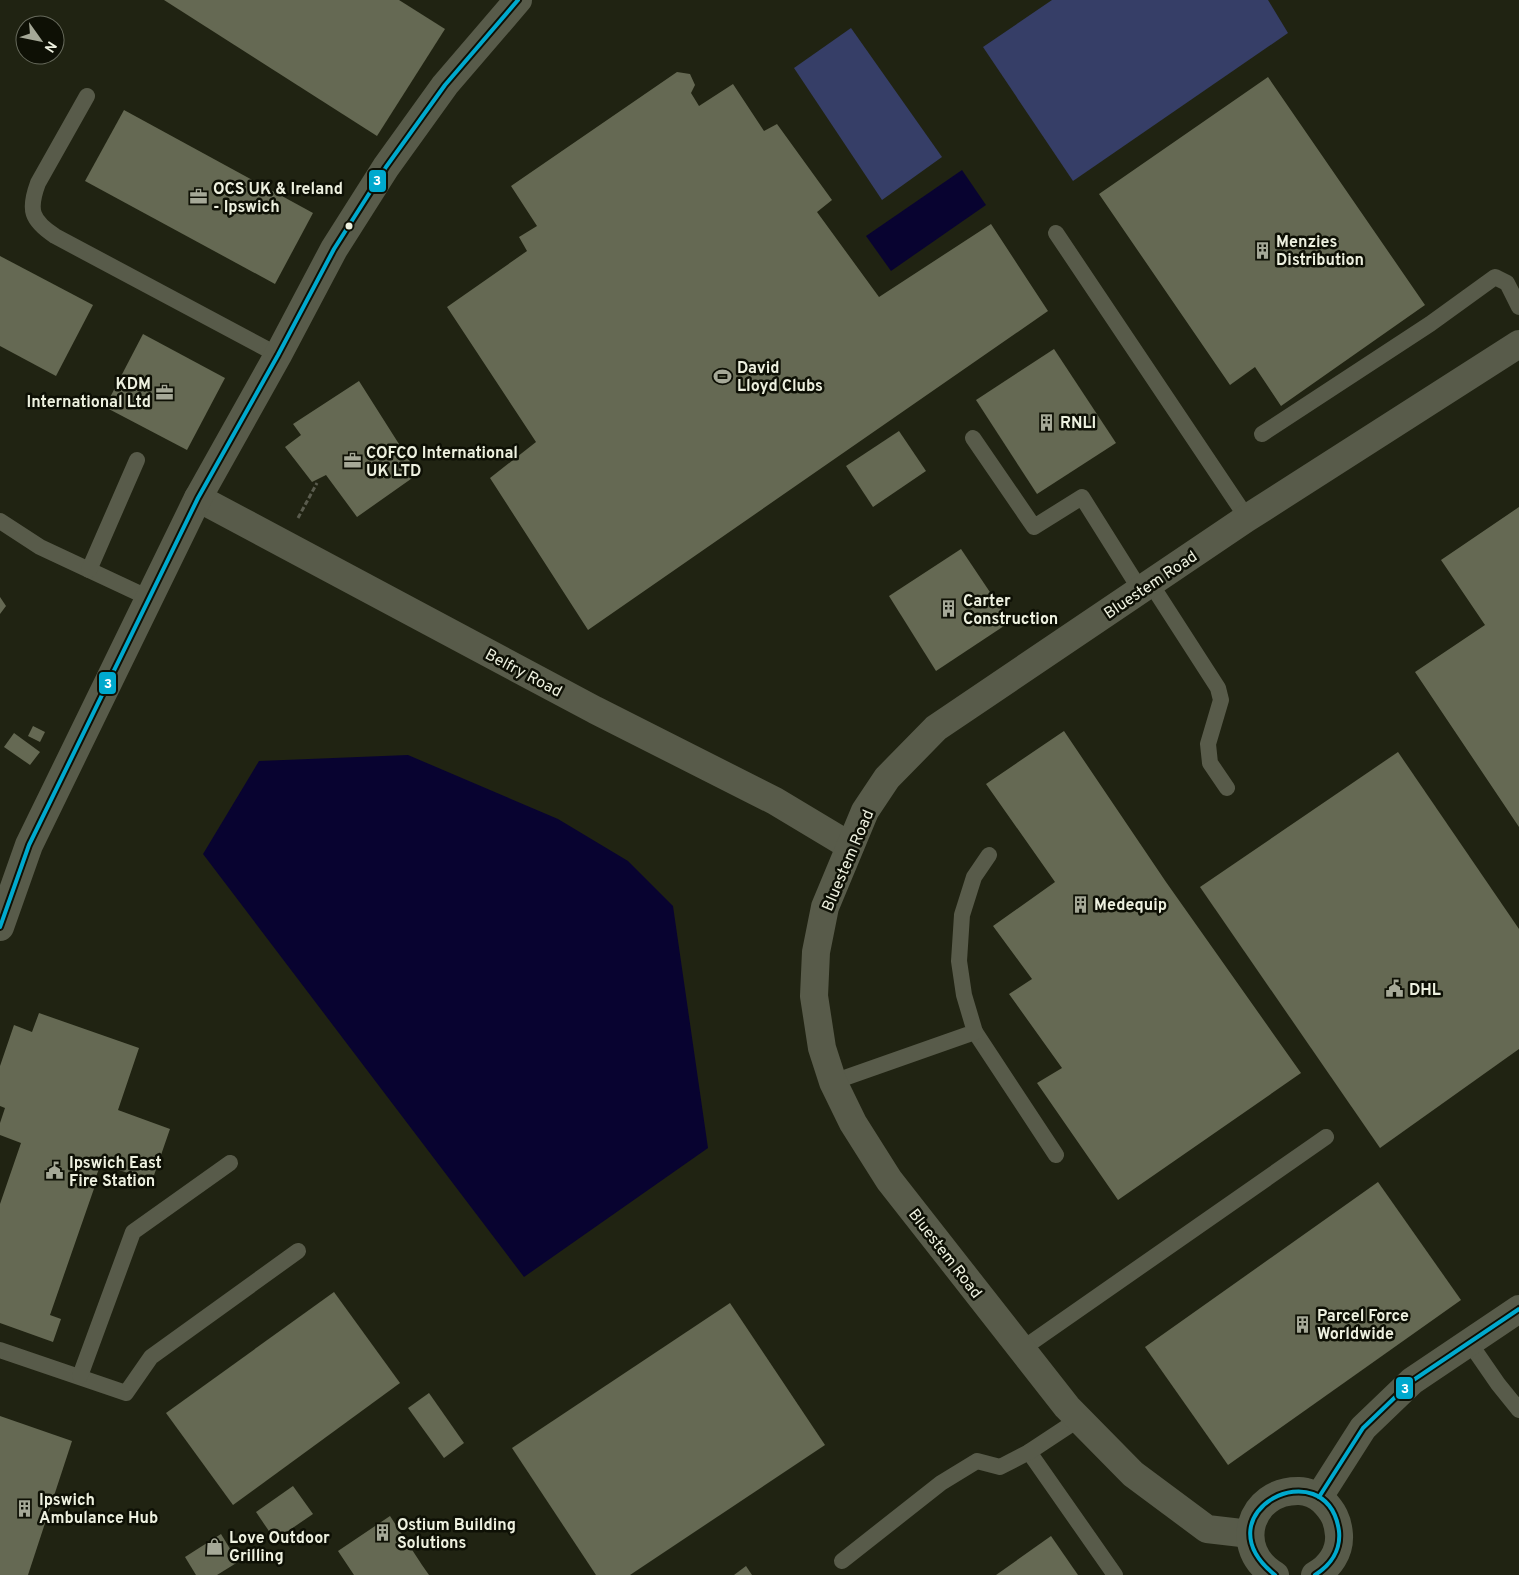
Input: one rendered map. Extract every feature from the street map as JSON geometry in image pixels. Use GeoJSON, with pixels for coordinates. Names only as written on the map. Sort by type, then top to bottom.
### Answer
{"type":"FeatureCollection","features":[{"type":"Feature","properties":{"kind":"street"},"geometry":{"type":"LineString","coordinates":[[0,927],[29,845],[198,498],[278,355],[334,249],[386,167],[445,85],[518,0]]}},
{"type":"Feature","properties":{"kind":"street","name":"Bluestem Road"},"geometry":{"type":"LineString","coordinates":[[1250,1534],[1207,1529],[1133,1474],[1067,1407],[889,1180],[853,1123],[833,1082],[822,1048],[814,996],[816,952],[825,906],[866,811],[887,778],[936,728],[1247,518],[1519,344]]}},
{"type":"Feature","properties":{"kind":"street","name":"Belfry Road"},"geometry":{"type":"LineString","coordinates":[[198,498],[595,710],[775,801],[850,846]]}},
{"type":"Feature","properties":{"kind":"street"},"geometry":{"type":"LineString","coordinates":[[1319,1497],[1363,1428],[1412,1381],[1519,1309]]}},
{"type":"Feature","properties":{"kind":"street"},"geometry":{"type":"LineString","coordinates":[[1275,1575],[1266,1570],[1257,1560],[1250,1534],[1253,1518],[1261,1505],[1274,1496],[1289,1491],[1305,1491],[1319,1497],[1331,1509],[1338,1524],[1339,1541],[1334,1557],[1323,1570],[1315,1575]]}},
{"type":"Feature","properties":{"kind":"lane"},"geometry":{"type":"LineString","coordinates":[[87,96],[38,184],[32,199],[33,210],[37,220],[55,236],[278,355]]}},
{"type":"Feature","properties":{"kind":"lane"},"geometry":{"type":"LineString","coordinates":[[1056,234],[1247,518]]}},
{"type":"Feature","properties":{"kind":"lane"},"geometry":{"type":"LineString","coordinates":[[1262,434],[1430,324],[1495,277],[1507,283],[1519,307]]}},
{"type":"Feature","properties":{"kind":"lane"},"geometry":{"type":"LineString","coordinates":[[973,438],[1034,527],[1082,497],[1218,688],[1221,700],[1208,744],[1210,763],[1227,788]]}},
{"type":"Feature","properties":{"kind":"lane"},"geometry":{"type":"LineString","coordinates":[[89,570],[137,460]]}},
{"type":"Feature","properties":{"kind":"lane"},"geometry":{"type":"LineString","coordinates":[[0,521],[40,547],[149,598]]}},
{"type":"Feature","properties":{"kind":"lane"},"geometry":{"type":"LineString","coordinates":[[989,854],[974,877],[962,915],[959,960],[964,995],[975,1032],[1056,1155]]}},
{"type":"Feature","properties":{"kind":"lane"},"geometry":{"type":"LineString","coordinates":[[833,1082],[975,1032]]}},
{"type":"Feature","properties":{"kind":"lane"},"geometry":{"type":"LineString","coordinates":[[1022,1350],[1326,1137]]}},
{"type":"Feature","properties":{"kind":"lane"},"geometry":{"type":"LineString","coordinates":[[80,1376],[133,1232],[230,1163]]}},
{"type":"Feature","properties":{"kind":"lane"},"geometry":{"type":"LineString","coordinates":[[0,1350],[126,1393],[150,1357],[298,1251]]}},
{"type":"Feature","properties":{"kind":"lane"},"geometry":{"type":"LineString","coordinates":[[1469,1342],[1498,1384],[1519,1410]]}},
{"type":"Feature","properties":{"kind":"lane"},"geometry":{"type":"LineString","coordinates":[[842,1561],[941,1482],[977,1461],[1000,1467],[1029,1452],[1079,1420]]}},
{"type":"Feature","properties":{"kind":"lane"},"geometry":{"type":"LineString","coordinates":[[1029,1452],[1115,1575]]}},
{"type":"Feature","properties":{"kind":"path"},"geometry":{"type":"LineString","coordinates":[[296,521],[317,483]]}},
{"type":"Feature","properties":{"kind":"shaded area"},"geometry":{"type":"Polygon","coordinates":[[[1052,0],[1268,0],[1288,33],[1073,181],[983,47],[1052,0]]]}},
{"type":"Feature","properties":{"kind":"shaded area"},"geometry":{"type":"Polygon","coordinates":[[[851,28],[942,157],[882,200],[794,68],[851,28]]]}},
{"type":"Feature","properties":{"kind":"shaded area"},"geometry":{"type":"Polygon","coordinates":[[[962,170],[986,205],[891,271],[866,236],[962,170]]]}},
{"type":"Feature","properties":{"kind":"shaded area"},"geometry":{"type":"Polygon","coordinates":[[[408,755],[558,819],[628,861],[673,906],[708,1148],[524,1277],[203,854],[259,761],[408,755]]]}},
{"type":"Feature","properties":{"kind":"building"},"geometry":{"type":"Polygon","coordinates":[[[164,0],[399,0],[445,29],[377,136],[164,0]]]}},
{"type":"Feature","properties":{"kind":"building","name":"David Lloyd Clubs"},"geometry":{"type":"Polygon","coordinates":[[[677,72],[690,74],[695,85],[691,93],[699,106],[733,84],[764,131],[777,124],[832,200],[817,212],[879,297],[991,224],[1048,311],[588,630],[490,478],[536,442],[447,307],[527,251],[519,237],[537,226],[511,186],[677,72]]]}},
{"type":"Feature","properties":{"kind":"building","name":"Menzies Distribution"},"geometry":{"type":"Polygon","coordinates":[[[1268,77],[1425,305],[1281,406],[1255,367],[1230,385],[1099,194],[1268,77]]]}},
{"type":"Feature","properties":{"kind":"building","name":"OCS UK & Ireland - Ipswich"},"geometry":{"type":"Polygon","coordinates":[[[124,110],[313,213],[275,284],[85,181],[124,110]]]}},
{"type":"Feature","properties":{"kind":"building"},"geometry":{"type":"Polygon","coordinates":[[[0,256],[93,305],[56,376],[0,346],[0,256]]]}},
{"type":"Feature","properties":{"kind":"building","name":"KDM International Ltd"},"geometry":{"type":"Polygon","coordinates":[[[143,334],[225,378],[187,450],[105,407],[143,334]]]}},
{"type":"Feature","properties":{"kind":"building","name":"RNLI"},"geometry":{"type":"Polygon","coordinates":[[[1054,349],[1116,443],[1037,494],[976,400],[1054,349]]]}},
{"type":"Feature","properties":{"kind":"building","name":"COFCO International UK LTD"},"geometry":{"type":"Polygon","coordinates":[[[359,381],[418,474],[357,517],[326,475],[312,482],[285,447],[301,435],[293,424],[359,381]]]}},
{"type":"Feature","properties":{"kind":"building"},"geometry":{"type":"Polygon","coordinates":[[[899,431],[926,471],[873,507],[846,466],[899,431]]]}},
{"type":"Feature","properties":{"kind":"building"},"geometry":{"type":"Polygon","coordinates":[[[1519,507],[1519,827],[1415,672],[1485,625],[1441,560],[1519,507]]]}},
{"type":"Feature","properties":{"kind":"building","name":"Carter Construction"},"geometry":{"type":"Polygon","coordinates":[[[961,549],[1010,622],[936,671],[889,596],[961,549]]]}},
{"type":"Feature","properties":{"kind":"building"},"geometry":{"type":"Polygon","coordinates":[[[0,597],[6,606],[0,614],[0,597]]]}},
{"type":"Feature","properties":{"kind":"building"},"geometry":{"type":"Polygon","coordinates":[[[33,726],[45,732],[40,742],[28,736],[33,726]]]}},
{"type":"Feature","properties":{"kind":"building"},"geometry":{"type":"Polygon","coordinates":[[[1064,731],[1166,882],[1301,1073],[1118,1200],[1037,1083],[1062,1068],[1009,994],[1032,979],[993,926],[1055,882],[986,784],[1064,731]]]}},
{"type":"Feature","properties":{"kind":"building"},"geometry":{"type":"Polygon","coordinates":[[[14,733],[40,752],[30,765],[4,747],[14,733]]]}},
{"type":"Feature","properties":{"kind":"building","name":"DHL"},"geometry":{"type":"Polygon","coordinates":[[[1398,752],[1519,929],[1519,1049],[1380,1148],[1200,887],[1398,752]]]}},
{"type":"Feature","properties":{"kind":"building","name":"Ipswich East Fire Station"},"geometry":{"type":"Polygon","coordinates":[[[39,1013],[139,1048],[118,1110],[170,1129],[152,1181],[101,1164],[50,1315],[61,1319],[53,1342],[0,1323],[0,1204],[21,1143],[0,1135],[0,1123],[5,1108],[0,1106],[0,1066],[14,1025],[32,1032],[39,1013]]]}},
{"type":"Feature","properties":{"kind":"building","name":"Parcel Force Worldwide"},"geometry":{"type":"Polygon","coordinates":[[[1378,1182],[1461,1300],[1228,1465],[1145,1347],[1378,1182]]]}},
{"type":"Feature","properties":{"kind":"building"},"geometry":{"type":"Polygon","coordinates":[[[334,1292],[400,1383],[233,1505],[166,1413],[334,1292]]]}},
{"type":"Feature","properties":{"kind":"building"},"geometry":{"type":"Polygon","coordinates":[[[730,1303],[825,1445],[630,1575],[596,1575],[512,1448],[730,1303]]]}},
{"type":"Feature","properties":{"kind":"building"},"geometry":{"type":"Polygon","coordinates":[[[429,1393],[464,1443],[444,1458],[408,1408],[429,1393]]]}},
{"type":"Feature","properties":{"kind":"building","name":"Ipswich Ambulance Hub"},"geometry":{"type":"Polygon","coordinates":[[[0,1416],[72,1441],[28,1575],[0,1575],[0,1416]]]}},
{"type":"Feature","properties":{"kind":"building"},"geometry":{"type":"Polygon","coordinates":[[[293,1486],[313,1514],[275,1540],[256,1512],[293,1486]]]}},
{"type":"Feature","properties":{"kind":"building","name":"Ostium Building Solutions"},"geometry":{"type":"Polygon","coordinates":[[[390,1516],[429,1575],[354,1575],[338,1551],[390,1516]]]}},
{"type":"Feature","properties":{"kind":"building","name":"Love Outdoor Grilling"},"geometry":{"type":"Polygon","coordinates":[[[221,1534],[238,1562],[217,1575],[196,1575],[185,1557],[221,1534]]]}},
{"type":"Feature","properties":{"kind":"building"},"geometry":{"type":"Polygon","coordinates":[[[1051,1536],[1078,1575],[996,1575],[1051,1536]]]}},
{"type":"Feature","properties":{"kind":"building"},"geometry":{"type":"Polygon","coordinates":[[[746,1566],[752,1575],[734,1575],[746,1566]]]}},
{"type":"Feature","properties":{"kind":"transit line","name":"3"},"geometry":{"type":"LineString","coordinates":[[0,927],[29,845],[198,498],[278,355],[334,249],[386,167],[445,85],[518,0]]}},
{"type":"Feature","properties":{"kind":"transit line","name":"3"},"geometry":{"type":"LineString","coordinates":[[1319,1497],[1363,1428],[1412,1381],[1519,1309]]}},
{"type":"Feature","properties":{"kind":"transit line","name":"3"},"geometry":{"type":"LineString","coordinates":[[1275,1575],[1255,1552],[1250,1530],[1258,1512],[1273,1498],[1293,1492],[1313,1494],[1330,1506],[1339,1531],[1337,1551],[1326,1567],[1315,1575]]}},
{"type":"Feature","properties":{"kind":"place","name":"OCS UK & Ireland - Ipswich"},"geometry":{"type":"Point","coordinates":[199,197]}},
{"type":"Feature","properties":{"kind":"place","name":"Menzies Distribution"},"geometry":{"type":"Point","coordinates":[1262,250]}},
{"type":"Feature","properties":{"kind":"place","name":"David Lloyd Clubs"},"geometry":{"type":"Point","coordinates":[723,376]}},
{"type":"Feature","properties":{"kind":"place","name":"KDM International Ltd"},"geometry":{"type":"Point","coordinates":[165,392]}},
{"type":"Feature","properties":{"kind":"place","name":"RNLI"},"geometry":{"type":"Point","coordinates":[1046,422]}},
{"type":"Feature","properties":{"kind":"place","name":"COFCO International UK LTD"},"geometry":{"type":"Point","coordinates":[352,461]}},
{"type":"Feature","properties":{"kind":"place","name":"Carter Construction"},"geometry":{"type":"Point","coordinates":[949,609]}},
{"type":"Feature","properties":{"kind":"place","name":"Medequip"},"geometry":{"type":"Point","coordinates":[1080,904]}},
{"type":"Feature","properties":{"kind":"place","name":"DHL"},"geometry":{"type":"Point","coordinates":[1395,989]}},
{"type":"Feature","properties":{"kind":"place","name":"Ipswich East Fire Station"},"geometry":{"type":"Point","coordinates":[55,1171]}},
{"type":"Feature","properties":{"kind":"place","name":"Parcel Force Worldwide"},"geometry":{"type":"Point","coordinates":[1303,1324]}},
{"type":"Feature","properties":{"kind":"place","name":"Ipswich Ambulance Hub"},"geometry":{"type":"Point","coordinates":[25,1508]}},
{"type":"Feature","properties":{"kind":"place","name":"Ostium Building Solutions"},"geometry":{"type":"Point","coordinates":[383,1533]}},
{"type":"Feature","properties":{"kind":"place","name":"Love Outdoor Grilling"},"geometry":{"type":"Point","coordinates":[215,1546]}}]}
